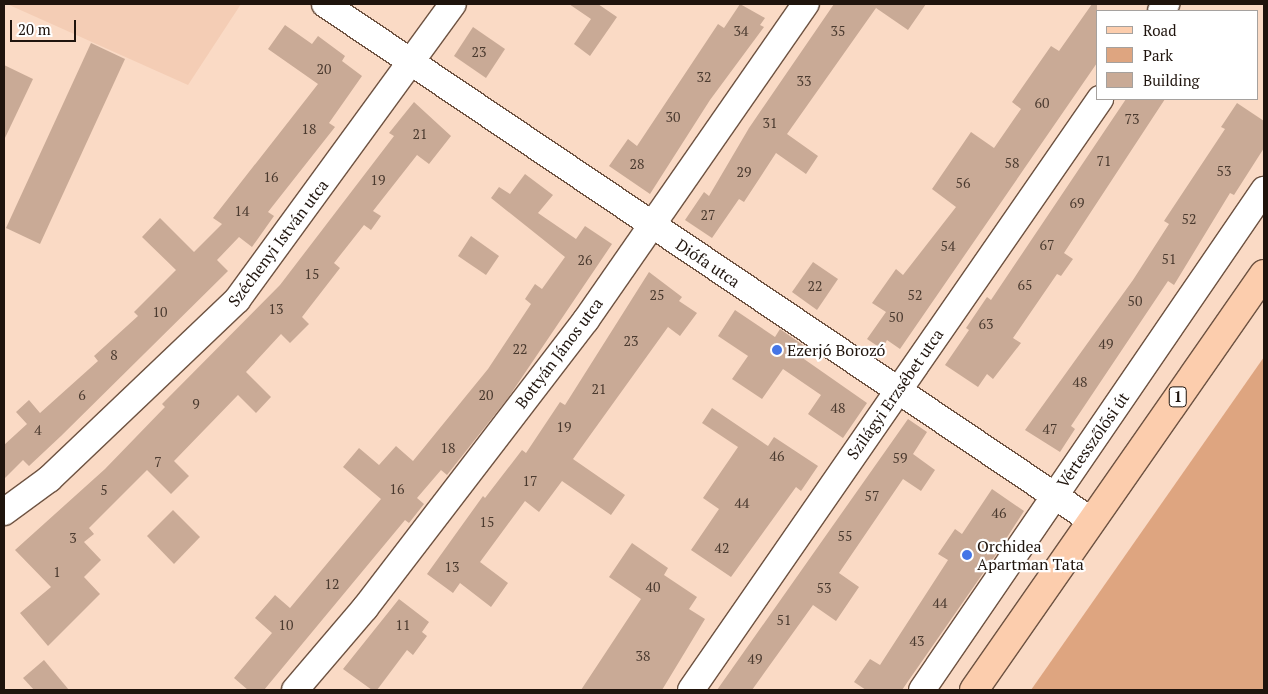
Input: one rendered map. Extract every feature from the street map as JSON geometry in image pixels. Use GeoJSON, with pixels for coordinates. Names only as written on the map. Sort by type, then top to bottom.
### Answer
{"type":"FeatureCollection","features":[{"type":"Feature","properties":{"kind":"main road","name":"1"},"geometry":{"type":"LineString","coordinates":[[974,690],[1264,274]]}},
{"type":"Feature","properties":{"kind":"street","name":"Diófa utca"},"geometry":{"type":"LineString","coordinates":[[325,4],[896,392],[1092,521]]}},
{"type":"Feature","properties":{"kind":"street","name":"Széchenyi István utca"},"geometry":{"type":"LineString","coordinates":[[4,512],[50,479],[237,300],[413,62],[452,4]]}},
{"type":"Feature","properties":{"kind":"street","name":"Bottyán János utca"},"geometry":{"type":"LineString","coordinates":[[295,690],[371,600],[654,226],[806,4]]}},
{"type":"Feature","properties":{"kind":"street","name":"Szilágyi Erzsébet utca"},"geometry":{"type":"LineString","coordinates":[[692,690],[1099,100]]}},
{"type":"Feature","properties":{"kind":"street","name":"Vértesszőlősi út"},"geometry":{"type":"LineString","coordinates":[[922,690],[1264,190]]}},
{"type":"Feature","properties":{"kind":"shaded area"},"geometry":{"type":"Polygon","coordinates":[[[7,4],[241,4],[188,85],[7,4]]]}},
{"type":"Feature","properties":{"kind":"green space"},"geometry":{"type":"Polygon","coordinates":[[[1264,357],[1264,690],[1031,690],[1264,357]]]}},
{"type":"Feature","properties":{"kind":"building"},"geometry":{"type":"Polygon","coordinates":[[[569,4],[598,4],[617,17],[590,56],[574,44],[591,19],[569,4]]]}},
{"type":"Feature","properties":{"kind":"building"},"geometry":{"type":"Polygon","coordinates":[[[740,4],[765,18],[760,25],[764,27],[710,100],[650,194],[609,166],[628,139],[637,146],[718,24],[724,28],[740,4]]]}},
{"type":"Feature","properties":{"kind":"building"},"geometry":{"type":"Polygon","coordinates":[[[834,4],[926,4],[908,30],[876,8],[787,134],[818,156],[806,174],[776,153],[744,202],[739,199],[712,238],[685,220],[704,192],[709,196],[749,128],[834,4]]]}},
{"type":"Feature","properties":{"kind":"building"},"geometry":{"type":"Polygon","coordinates":[[[1092,4],[1097,4],[1096,64],[900,349],[887,340],[882,349],[867,339],[886,312],[872,303],[896,269],[903,275],[956,207],[932,189],[971,132],[994,148],[1021,109],[1012,102],[1051,46],[1059,51],[1092,4]]]}},
{"type":"Feature","properties":{"kind":"building"},"geometry":{"type":"Polygon","coordinates":[[[285,25],[312,44],[318,36],[345,56],[342,61],[362,76],[329,123],[335,127],[268,212],[274,216],[252,247],[239,237],[217,260],[228,271],[29,466],[23,460],[4,479],[4,445],[27,424],[16,412],[29,400],[40,413],[98,361],[94,356],[138,316],[134,312],[176,270],[142,237],[160,218],[194,252],[222,224],[213,218],[318,84],[268,49],[285,25]]]}},
{"type":"Feature","properties":{"kind":"building"},"geometry":{"type":"Polygon","coordinates":[[[473,27],[505,49],[486,78],[454,56],[473,27]]]}},
{"type":"Feature","properties":{"kind":"building"},"geometry":{"type":"Polygon","coordinates":[[[91,43],[125,59],[40,244],[6,228],[91,43]]]}},
{"type":"Feature","properties":{"kind":"building"},"geometry":{"type":"Polygon","coordinates":[[[4,65],[33,79],[4,140],[4,65]]]}},
{"type":"Feature","properties":{"kind":"building"},"geometry":{"type":"Polygon","coordinates":[[[1125,100],[1164,100],[1064,253],[1073,259],[1061,276],[1057,274],[1013,338],[1021,343],[993,379],[987,374],[978,387],[945,365],[969,330],[966,328],[987,297],[991,300],[1125,100]]]}},
{"type":"Feature","properties":{"kind":"building"},"geometry":{"type":"Polygon","coordinates":[[[414,102],[451,136],[429,164],[417,155],[373,211],[381,216],[371,230],[364,225],[334,263],[340,268],[302,317],[309,324],[290,343],[281,334],[246,372],[271,397],[256,413],[238,395],[174,461],[189,476],[171,494],[147,470],[89,528],[94,534],[84,542],[101,560],[84,577],[100,594],[48,646],[20,613],[51,587],[15,550],[105,469],[165,407],[162,404],[280,285],[394,136],[389,133],[414,102]]]}},
{"type":"Feature","properties":{"kind":"building"},"geometry":{"type":"Polygon","coordinates":[[[1237,103],[1264,121],[1264,148],[1234,195],[1230,193],[1174,285],[1168,281],[1071,426],[1075,429],[1060,452],[1025,430],[1133,280],[1169,224],[1164,221],[1225,129],[1221,127],[1237,103]]]}},
{"type":"Feature","properties":{"kind":"building"},"geometry":{"type":"Polygon","coordinates":[[[525,174],[553,195],[538,213],[576,239],[585,226],[612,244],[508,398],[447,475],[441,470],[417,498],[424,504],[409,523],[405,520],[264,690],[248,690],[234,678],[272,633],[255,618],[275,595],[290,608],[381,499],[343,467],[359,448],[379,465],[396,446],[413,461],[488,369],[531,304],[525,299],[535,284],[542,289],[565,257],[491,198],[499,187],[510,194],[525,174]]]}},
{"type":"Feature","properties":{"kind":"building"},"geometry":{"type":"Polygon","coordinates":[[[471,236],[499,256],[486,275],[458,256],[471,236]]]}},
{"type":"Feature","properties":{"kind":"building"},"geometry":{"type":"Polygon","coordinates":[[[813,262],[838,279],[817,310],[792,292],[813,262]]]}},
{"type":"Feature","properties":{"kind":"building"},"geometry":{"type":"Polygon","coordinates":[[[649,272],[682,297],[679,301],[697,313],[680,336],[668,327],[573,459],[625,495],[611,515],[562,481],[539,512],[525,501],[480,562],[508,583],[491,607],[460,583],[453,593],[427,574],[483,496],[485,498],[522,450],[526,453],[560,402],[565,405],[649,272]]]}},
{"type":"Feature","properties":{"kind":"building"},"geometry":{"type":"Polygon","coordinates":[[[735,310],[775,337],[780,329],[810,350],[804,359],[867,403],[843,438],[808,414],[821,395],[783,369],[762,399],[732,379],[748,356],[718,336],[735,310]]]}},
{"type":"Feature","properties":{"kind":"building"},"geometry":{"type":"Polygon","coordinates":[[[712,408],[768,446],[774,437],[818,466],[801,491],[796,487],[731,577],[691,550],[719,509],[703,498],[738,447],[702,423],[712,408]]]}},
{"type":"Feature","properties":{"kind":"building"},"geometry":{"type":"Polygon","coordinates":[[[908,419],[927,432],[913,454],[935,470],[921,491],[903,479],[839,573],[859,587],[836,621],[813,605],[752,690],[717,690],[908,419]]]}},
{"type":"Feature","properties":{"kind":"building"},"geometry":{"type":"Polygon","coordinates":[[[992,489],[1024,511],[902,690],[866,690],[854,682],[870,659],[880,665],[948,560],[938,554],[955,529],[962,534],[992,489]]]}},
{"type":"Feature","properties":{"kind":"building"},"geometry":{"type":"Polygon","coordinates":[[[173,510],[200,537],[174,564],[147,536],[173,510]]]}},
{"type":"Feature","properties":{"kind":"building"},"geometry":{"type":"Polygon","coordinates":[[[632,543],[668,568],[664,575],[697,597],[689,609],[705,619],[662,690],[581,690],[641,599],[609,577],[632,543]]]}},
{"type":"Feature","properties":{"kind":"building"},"geometry":{"type":"Polygon","coordinates":[[[399,599],[429,622],[422,632],[427,636],[413,655],[407,650],[377,690],[372,690],[343,669],[399,599]]]}},
{"type":"Feature","properties":{"kind":"building"},"geometry":{"type":"Polygon","coordinates":[[[44,660],[69,690],[34,690],[23,678],[44,660]]]}},
{"type":"Feature","properties":{"kind":"place","name":"Ezerjó Borozó"},"geometry":{"type":"Point","coordinates":[777,350]}},
{"type":"Feature","properties":{"kind":"place","name":"Orchidea Apartman Tata"},"geometry":{"type":"Point","coordinates":[967,555]}}]}
